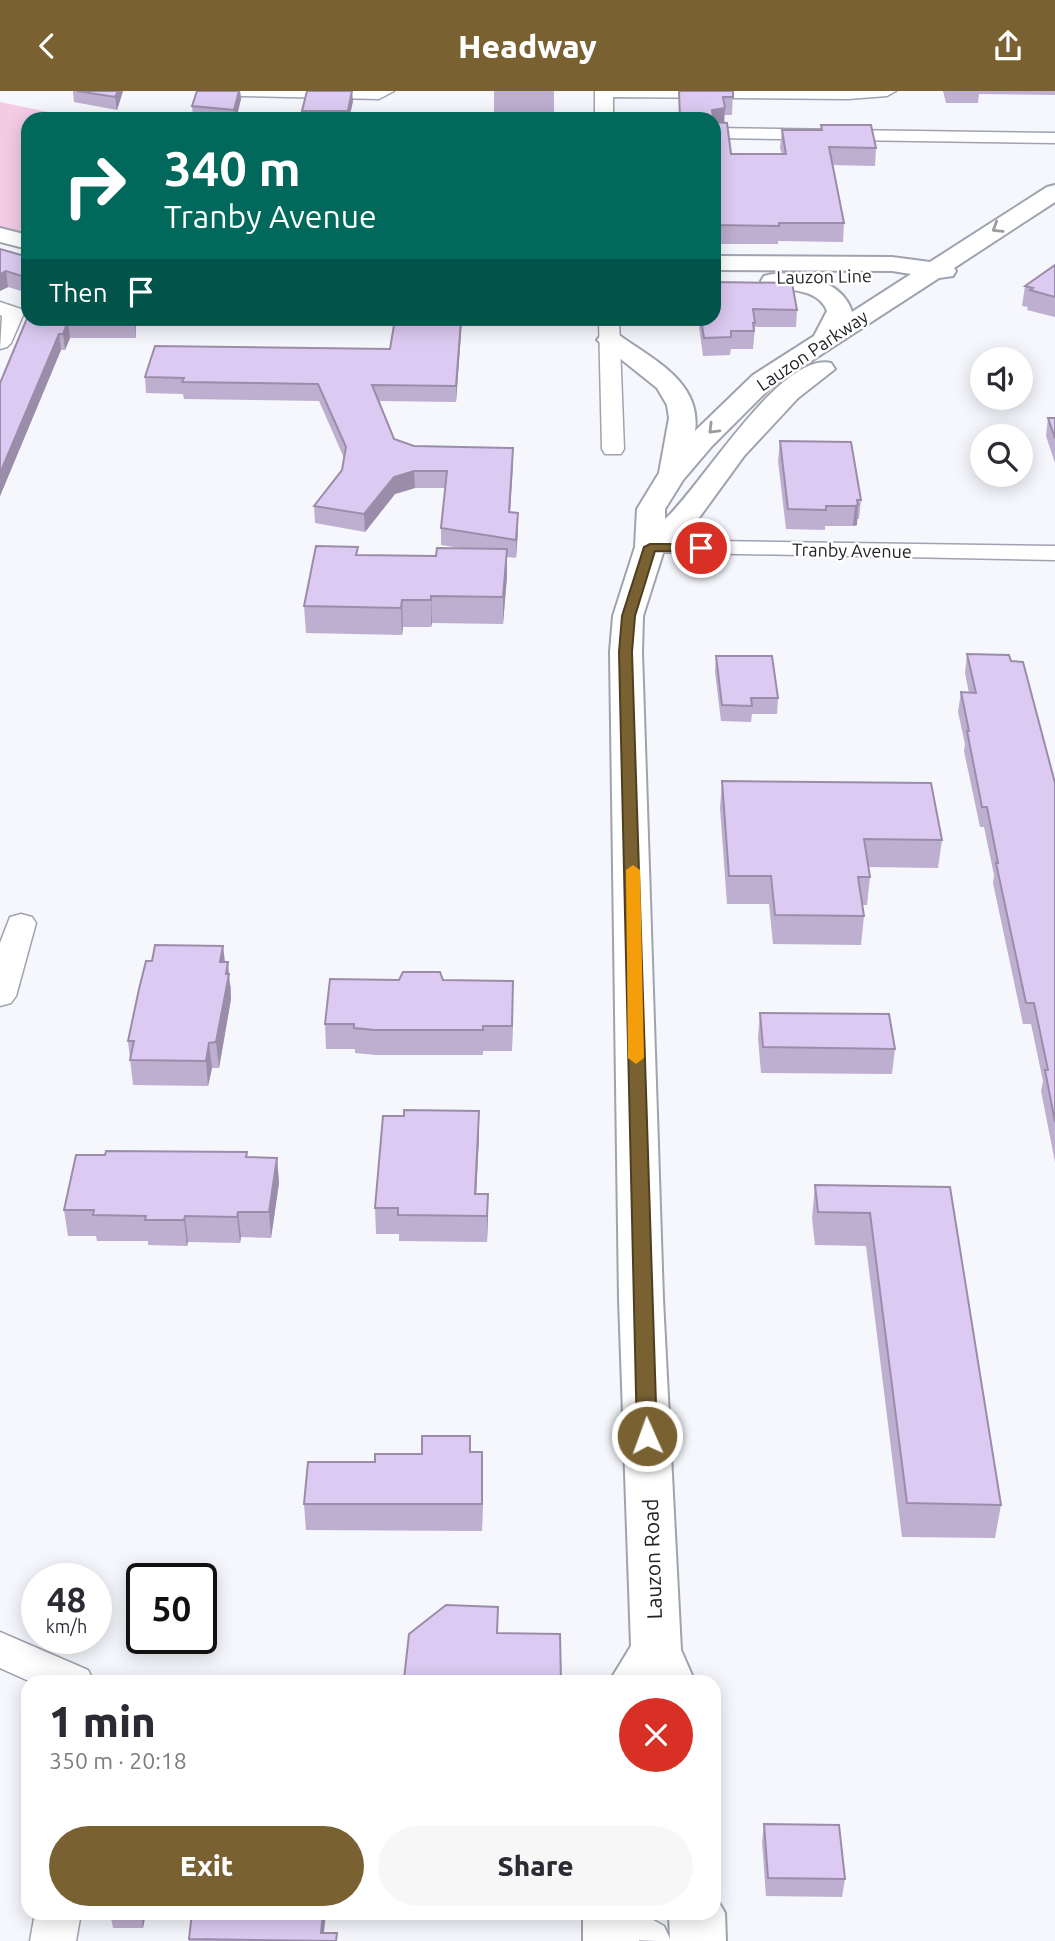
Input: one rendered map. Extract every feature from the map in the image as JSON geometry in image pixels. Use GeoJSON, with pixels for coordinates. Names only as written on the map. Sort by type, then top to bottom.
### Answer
{"type":"FeatureCollection","features":[{"type":"Feature","properties":{"kind":"main road","name":"Lauzon Parkway"},"geometry":{"type":"LineString","coordinates":[[650,547],[651,509],[671,477],[702,440],[762,381],[1055,192]]}},
{"type":"Feature","properties":{"kind":"main road","name":"Lauzon Parkway"},"geometry":{"type":"LineString","coordinates":[[650,547],[686,516],[734,450],[789,393],[1055,217]]}},
{"type":"Feature","properties":{"kind":"main road"},"geometry":{"type":"LineString","coordinates":[[0,235],[21,240]]}},
{"type":"Feature","properties":{"kind":"main road","name":"Lauzon Line"},"geometry":{"type":"LineString","coordinates":[[721,263],[892,264],[934,268],[963,276]]}},
{"type":"Feature","properties":{"kind":"main road","name":"Lauzon Line"},"geometry":{"type":"LineString","coordinates":[[721,277],[873,277],[934,268]]}},
{"type":"Feature","properties":{"kind":"main road"},"geometry":{"type":"LineString","coordinates":[[750,277],[822,290],[838,302],[840,311],[824,341]]}},
{"type":"Feature","properties":{"kind":"main road"},"geometry":{"type":"LineString","coordinates":[[609,330],[661,377],[680,400],[683,418],[671,477]]}},
{"type":"Feature","properties":{"kind":"main road","name":"Lauzon Road"},"geometry":{"type":"LineString","coordinates":[[650,547],[628,616],[626,652],[632,802],[641,1299],[653,1671]]}},
{"type":"Feature","properties":{"kind":"main road"},"geometry":{"type":"LineString","coordinates":[[697,1920],[698,1941]]}},
{"type":"Feature","properties":{"kind":"street"},"geometry":{"type":"LineString","coordinates":[[240,91],[382,93]]}},
{"type":"Feature","properties":{"kind":"street"},"geometry":{"type":"LineString","coordinates":[[604,112],[604,92],[848,94],[887,91]]}},
{"type":"Feature","properties":{"kind":"street"},"geometry":{"type":"LineString","coordinates":[[721,133],[1055,138]]}},
{"type":"Feature","properties":{"kind":"street"},"geometry":{"type":"LineString","coordinates":[[0,308],[14,313],[0,343]]}},
{"type":"Feature","properties":{"kind":"street"},"geometry":{"type":"LineString","coordinates":[[609,330],[613,449]]}},
{"type":"Feature","properties":{"kind":"street","name":"Tranby Avenue"},"geometry":{"type":"LineString","coordinates":[[650,547],[1052,553]]}},
{"type":"Feature","properties":{"kind":"street"},"geometry":{"type":"LineString","coordinates":[[1052,553],[1055,578]]}},
{"type":"Feature","properties":{"kind":"street"},"geometry":{"type":"LineString","coordinates":[[0,996],[21,923]]}},
{"type":"Feature","properties":{"kind":"street"},"geometry":{"type":"LineString","coordinates":[[0,1649],[58,1675]]}},
{"type":"Feature","properties":{"kind":"street"},"geometry":{"type":"LineString","coordinates":[[53,1941],[57,1920]]}},
{"type":"Feature","properties":{"kind":"shaded area"},"geometry":{"type":"Polygon","coordinates":[[[0,102],[48,112],[21,112],[21,240],[0,235],[0,102]]]}},
{"type":"Feature","properties":{"kind":"building"},"geometry":{"type":"Polygon","coordinates":[[[77,91],[118,91],[115,97],[77,91]]]}},
{"type":"Feature","properties":{"kind":"building"},"geometry":{"type":"Polygon","coordinates":[[[197,91],[239,91],[234,110],[192,106],[197,91]]]}},
{"type":"Feature","properties":{"kind":"building"},"geometry":{"type":"Polygon","coordinates":[[[307,91],[352,91],[348,111],[302,111],[307,91]]]}},
{"type":"Feature","properties":{"kind":"building"},"geometry":{"type":"Polygon","coordinates":[[[679,91],[733,91],[733,97],[723,97],[725,108],[712,112],[680,112],[679,91]]]}},
{"type":"Feature","properties":{"kind":"building"},"geometry":{"type":"Polygon","coordinates":[[[721,123],[727,123],[731,154],[786,154],[782,130],[822,130],[821,125],[871,125],[876,148],[829,147],[844,223],[779,223],[779,226],[721,225],[721,123]]]}},
{"type":"Feature","properties":{"kind":"building"},"geometry":{"type":"Polygon","coordinates":[[[0,249],[21,255],[21,276],[6,271],[0,274],[0,249]]]}},
{"type":"Feature","properties":{"kind":"building"},"geometry":{"type":"Polygon","coordinates":[[[1055,265],[1055,297],[1025,286],[1055,265]]]}},
{"type":"Feature","properties":{"kind":"building"},"geometry":{"type":"Polygon","coordinates":[[[721,282],[792,283],[797,310],[753,309],[754,331],[731,331],[731,337],[704,338],[702,326],[721,326],[721,282]]]}},
{"type":"Feature","properties":{"kind":"building"},"geometry":{"type":"Polygon","coordinates":[[[24,326],[66,326],[63,334],[59,334],[0,473],[0,383],[24,326]]]}},
{"type":"Feature","properties":{"kind":"building"},"geometry":{"type":"Polygon","coordinates":[[[394,326],[460,326],[456,386],[372,385],[394,439],[414,446],[513,448],[509,512],[518,513],[516,540],[441,528],[447,471],[414,471],[394,477],[364,514],[314,506],[342,470],[346,447],[318,384],[182,382],[184,378],[145,377],[155,346],[390,349],[394,326]]]}},
{"type":"Feature","properties":{"kind":"building"},"geometry":{"type":"Polygon","coordinates":[[[1048,418],[1055,418],[1055,438],[1048,418]]]}},
{"type":"Feature","properties":{"kind":"building"},"geometry":{"type":"Polygon","coordinates":[[[780,441],[851,442],[861,500],[857,500],[858,505],[826,506],[826,510],[788,509],[780,441]]]}},
{"type":"Feature","properties":{"kind":"building"},"geometry":{"type":"Polygon","coordinates":[[[316,546],[358,547],[356,555],[436,556],[437,548],[507,549],[503,597],[431,596],[431,600],[402,600],[401,608],[304,606],[316,546]]]}},
{"type":"Feature","properties":{"kind":"building"},"geometry":{"type":"Polygon","coordinates":[[[967,654],[1009,655],[1011,661],[1023,662],[1055,783],[1055,1122],[1045,1070],[1048,1070],[1034,1003],[1026,1003],[996,863],[987,807],[982,807],[967,731],[961,692],[976,693],[967,654]]]}},
{"type":"Feature","properties":{"kind":"building"},"geometry":{"type":"Polygon","coordinates":[[[716,656],[772,656],[778,698],[751,698],[752,706],[722,705],[716,656]]]}},
{"type":"Feature","properties":{"kind":"building"},"geometry":{"type":"Polygon","coordinates":[[[722,781],[931,783],[942,840],[864,839],[870,877],[858,877],[864,916],[775,915],[771,876],[729,876],[722,781]]]}},
{"type":"Feature","properties":{"kind":"building"},"geometry":{"type":"Polygon","coordinates":[[[155,945],[223,946],[220,962],[228,962],[226,974],[229,974],[216,1042],[209,1043],[206,1061],[130,1060],[134,1041],[128,1041],[139,989],[146,961],[152,961],[155,945]]]}},
{"type":"Feature","properties":{"kind":"building"},"geometry":{"type":"Polygon","coordinates":[[[403,972],[440,972],[443,980],[513,981],[512,1026],[483,1026],[483,1030],[375,1030],[354,1028],[354,1024],[325,1024],[330,979],[399,980],[403,972]]]}},
{"type":"Feature","properties":{"kind":"building"},"geometry":{"type":"Polygon","coordinates":[[[760,1013],[889,1014],[895,1049],[763,1047],[760,1013]]]}},
{"type":"Feature","properties":{"kind":"building"},"geometry":{"type":"Polygon","coordinates":[[[404,1110],[479,1111],[475,1194],[488,1194],[487,1216],[398,1215],[398,1208],[375,1208],[383,1116],[404,1116],[404,1110]]]}},
{"type":"Feature","properties":{"kind":"building"},"geometry":{"type":"Polygon","coordinates":[[[106,1151],[247,1152],[246,1157],[277,1158],[269,1212],[238,1212],[237,1217],[185,1216],[184,1220],[145,1220],[146,1216],[93,1215],[94,1210],[64,1210],[76,1155],[105,1155],[106,1151]]]}},
{"type":"Feature","properties":{"kind":"building"},"geometry":{"type":"Polygon","coordinates":[[[815,1185],[950,1187],[1001,1505],[907,1503],[870,1213],[818,1212],[815,1185]]]}},
{"type":"Feature","properties":{"kind":"building"},"geometry":{"type":"Polygon","coordinates":[[[422,1436],[470,1436],[470,1452],[482,1452],[482,1504],[304,1504],[308,1462],[375,1462],[375,1454],[422,1454],[422,1436]]]}},
{"type":"Feature","properties":{"kind":"building"},"geometry":{"type":"Polygon","coordinates":[[[446,1605],[498,1607],[497,1633],[560,1634],[561,1675],[404,1675],[409,1634],[446,1605]]]}},
{"type":"Feature","properties":{"kind":"building"},"geometry":{"type":"Polygon","coordinates":[[[764,1824],[839,1825],[845,1879],[768,1878],[764,1824]]]}},
{"type":"Feature","properties":{"kind":"building"},"geometry":{"type":"Polygon","coordinates":[[[191,1920],[322,1920],[321,1933],[337,1933],[336,1941],[189,1939],[191,1920]]]}},
{"type":"Feature","properties":{"kind":"slow traffic"},"geometry":{"type":"LineString","coordinates":[[633,870],[636,1058]]}},
{"type":"Feature","properties":{"kind":"route"},"geometry":{"type":"LineString","coordinates":[[647,1436],[641,1299],[628,751],[628,616],[650,547],[701,548]]}}]}
